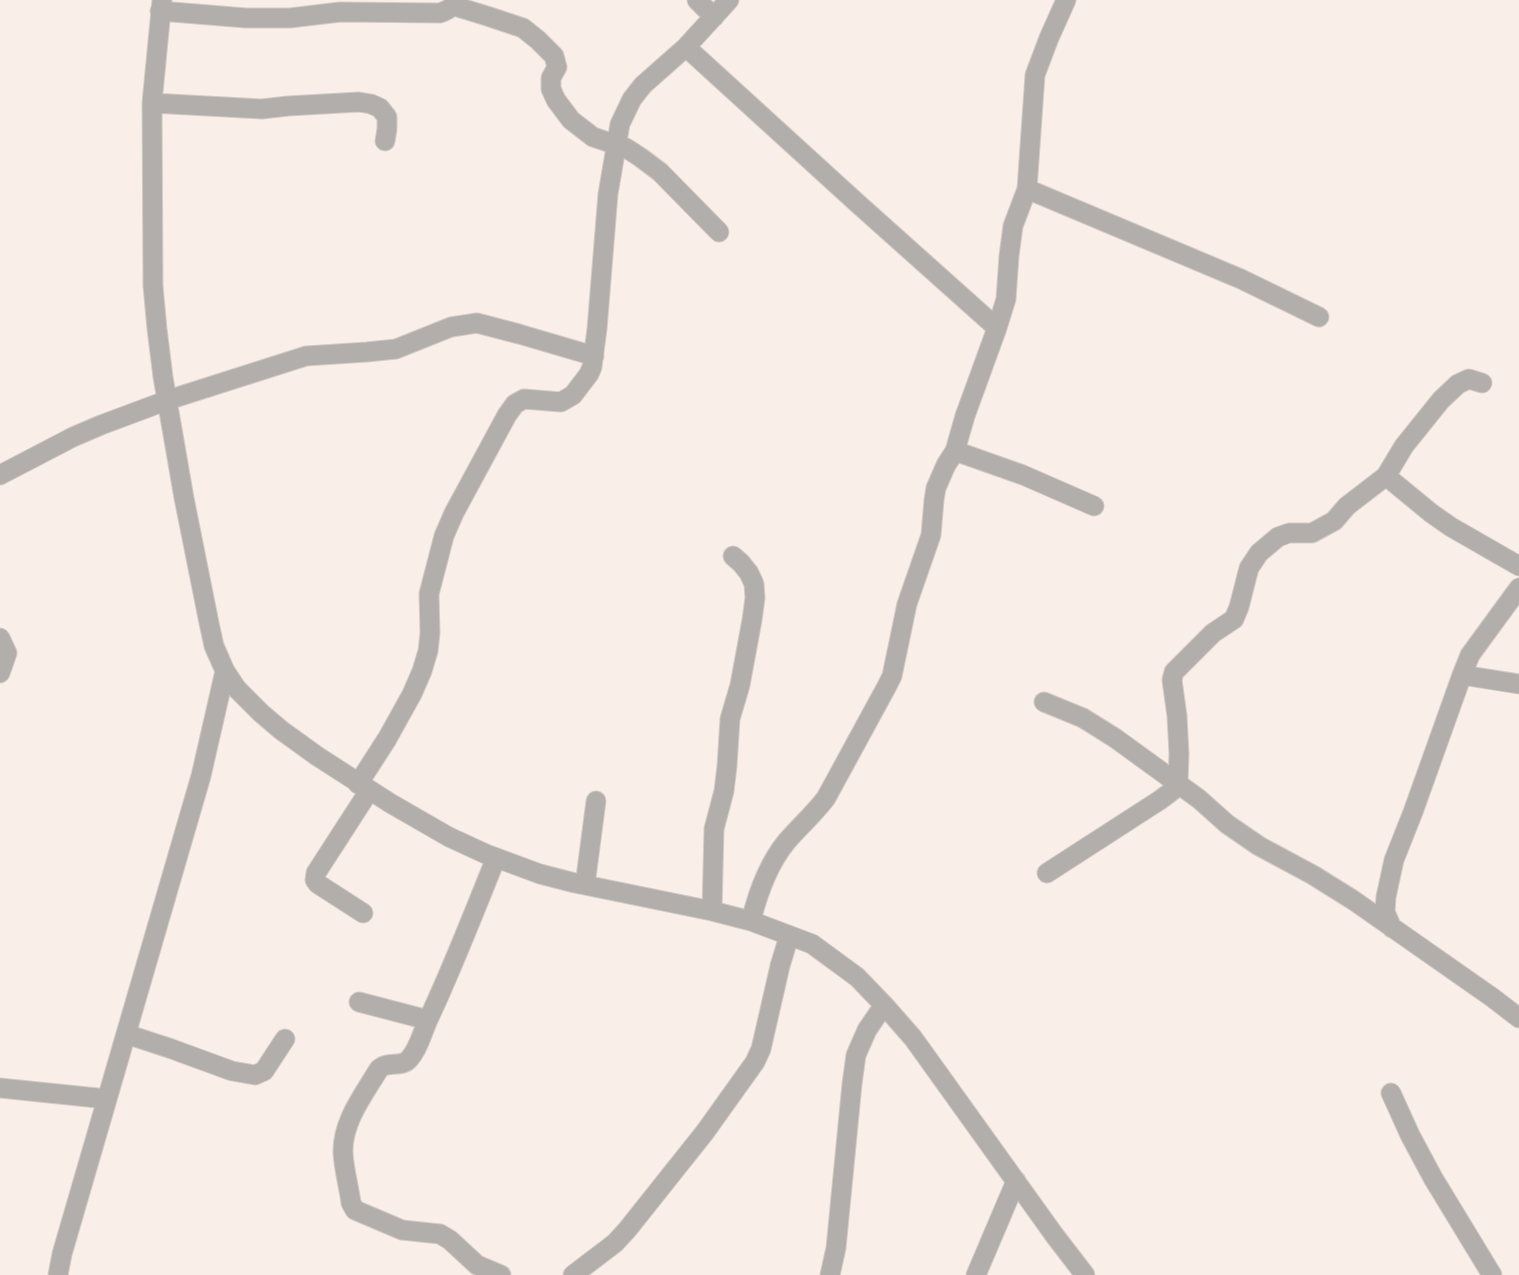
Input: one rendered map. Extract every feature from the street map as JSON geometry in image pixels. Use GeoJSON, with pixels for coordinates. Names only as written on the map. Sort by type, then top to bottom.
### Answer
{"type":"FeatureCollection","features":[{"type":"Feature","properties":{"kind":"street"},"geometry":{"type":"LineString","coordinates":[[697,0],[714,17]]}},
{"type":"Feature","properties":{"kind":"street"},"geometry":{"type":"LineString","coordinates":[[363,913],[318,884],[315,876],[364,787],[422,671],[428,651],[430,634],[429,594],[444,536],[484,457],[516,404],[524,399],[562,402],[573,395],[589,374],[594,356],[597,329],[608,194],[620,124],[632,100],[643,86],[686,47],[729,0]]}},
{"type":"Feature","properties":{"kind":"street"},"geometry":{"type":"LineString","coordinates":[[751,921],[761,888],[770,868],[787,842],[826,798],[887,686],[894,667],[907,604],[931,535],[936,488],[946,465],[955,451],[965,416],[1006,299],[1013,226],[1027,189],[1035,75],[1066,0]]}},
{"type":"Feature","properties":{"kind":"street"},"geometry":{"type":"LineString","coordinates":[[719,232],[660,172],[626,148],[593,137],[571,120],[556,100],[551,89],[551,78],[557,67],[554,56],[523,28],[455,3],[449,10],[440,13],[340,12],[290,18],[246,18],[161,6],[152,103],[153,286],[156,329],[182,490],[214,646],[225,671],[237,688],[261,713],[281,730],[364,787],[449,836],[496,858],[540,874],[751,921],[812,944],[835,960],[857,977],[913,1038],[1085,1275]]}},
{"type":"Feature","properties":{"kind":"street"},"geometry":{"type":"LineString","coordinates":[[686,47],[997,328]]}},
{"type":"Feature","properties":{"kind":"street"},"geometry":{"type":"LineString","coordinates":[[152,103],[262,109],[359,102],[380,108],[387,117],[385,141]]}},
{"type":"Feature","properties":{"kind":"street"},"geometry":{"type":"LineString","coordinates":[[1027,189],[1241,278],[1319,317]]}},
{"type":"Feature","properties":{"kind":"street"},"geometry":{"type":"LineString","coordinates":[[0,475],[41,453],[101,425],[168,400],[306,356],[396,349],[451,327],[477,323],[594,356]]}},
{"type":"Feature","properties":{"kind":"street"},"geometry":{"type":"LineString","coordinates":[[1047,872],[1160,800],[1172,791],[1178,783],[1177,716],[1172,680],[1174,672],[1213,633],[1234,619],[1240,607],[1249,568],[1259,553],[1278,537],[1289,533],[1312,533],[1321,530],[1334,521],[1347,506],[1386,476],[1404,446],[1441,400],[1458,384],[1469,379],[1482,383]]}},
{"type":"Feature","properties":{"kind":"street"},"geometry":{"type":"LineString","coordinates":[[955,451],[1023,475],[1094,506]]}},
{"type":"Feature","properties":{"kind":"street"},"geometry":{"type":"LineString","coordinates":[[1386,476],[1450,527],[1519,566]]}},
{"type":"Feature","properties":{"kind":"street"},"geometry":{"type":"LineString","coordinates":[[712,911],[714,829],[724,791],[732,708],[740,685],[755,598],[754,584],[750,573],[733,556]]}},
{"type":"Feature","properties":{"kind":"street"},"geometry":{"type":"LineString","coordinates":[[1392,928],[1385,912],[1386,897],[1394,860],[1462,674],[1470,654],[1519,588]]}},
{"type":"Feature","properties":{"kind":"street"},"geometry":{"type":"LineString","coordinates":[[0,638],[7,653],[0,674]]}},
{"type":"Feature","properties":{"kind":"street"},"geometry":{"type":"LineString","coordinates":[[58,1275],[62,1254],[201,776],[225,671]]}},
{"type":"Feature","properties":{"kind":"street"},"geometry":{"type":"LineString","coordinates":[[1462,674],[1519,684]]}},
{"type":"Feature","properties":{"kind":"street"},"geometry":{"type":"LineString","coordinates":[[1044,702],[1083,718],[1115,738],[1199,799],[1227,824],[1259,846],[1313,875],[1353,900],[1519,1018]]}},
{"type":"Feature","properties":{"kind":"street"},"geometry":{"type":"LineString","coordinates":[[585,885],[596,801]]}},
{"type":"Feature","properties":{"kind":"street"},"geometry":{"type":"LineString","coordinates":[[496,858],[414,1052],[406,1063],[386,1064],[379,1069],[349,1123],[343,1154],[351,1203],[355,1210],[402,1230],[440,1234],[450,1240],[477,1265],[501,1275]]}},
{"type":"Feature","properties":{"kind":"street"},"geometry":{"type":"LineString","coordinates":[[573,1275],[615,1243],[627,1230],[705,1132],[755,1062],[761,1049],[780,966],[789,936]]}},
{"type":"Feature","properties":{"kind":"street"},"geometry":{"type":"LineString","coordinates":[[359,1002],[428,1020]]}},
{"type":"Feature","properties":{"kind":"street"},"geometry":{"type":"LineString","coordinates":[[830,1275],[836,1248],[856,1055],[867,1030],[884,1005]]}},
{"type":"Feature","properties":{"kind":"street"},"geometry":{"type":"LineString","coordinates":[[126,1034],[219,1067],[239,1073],[255,1075],[264,1071],[285,1039]]}},
{"type":"Feature","properties":{"kind":"street"},"geometry":{"type":"LineString","coordinates":[[0,1088],[107,1098]]}},
{"type":"Feature","properties":{"kind":"street"},"geometry":{"type":"LineString","coordinates":[[1391,1093],[1410,1135],[1433,1178],[1492,1275]]}},
{"type":"Feature","properties":{"kind":"street"},"geometry":{"type":"LineString","coordinates":[[976,1275],[1016,1181]]}}]}
